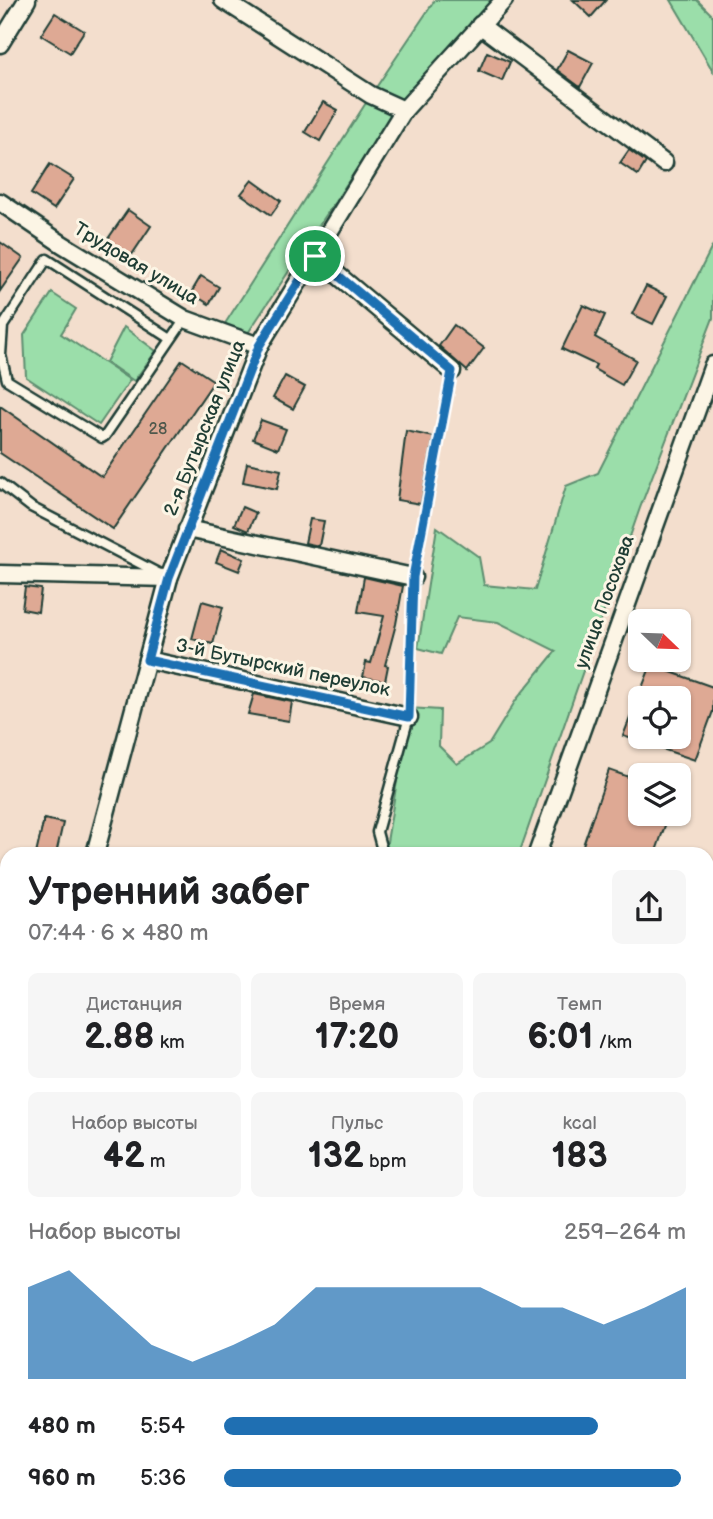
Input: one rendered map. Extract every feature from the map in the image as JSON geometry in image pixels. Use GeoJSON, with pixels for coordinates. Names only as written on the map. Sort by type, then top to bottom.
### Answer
{"type":"FeatureCollection","features":[{"type":"Feature","properties":{"kind":"street"},"geometry":{"type":"LineString","coordinates":[[0,44],[27,0]]}},
{"type":"Feature","properties":{"kind":"street"},"geometry":{"type":"LineString","coordinates":[[223,0],[371,95],[404,110]]}},
{"type":"Feature","properties":{"kind":"street","name":"2-я Бутырская улица"},"geometry":{"type":"LineString","coordinates":[[97,847],[169,578],[259,346],[404,110],[504,0]]}},
{"type":"Feature","properties":{"kind":"street"},"geometry":{"type":"LineString","coordinates":[[480,25],[664,163]]}},
{"type":"Feature","properties":{"kind":"street","name":"Трудовая улица"},"geometry":{"type":"LineString","coordinates":[[0,202],[62,244],[185,319],[259,346]]}},
{"type":"Feature","properties":{"kind":"street"},"geometry":{"type":"LineString","coordinates":[[315,256],[452,371]]}},
{"type":"Feature","properties":{"kind":"street","name":"улица Посохова"},"geometry":{"type":"LineString","coordinates":[[540,847],[713,365]]}},
{"type":"Feature","properties":{"kind":"street"},"geometry":{"type":"LineString","coordinates":[[187,529],[413,577]]}},
{"type":"Feature","properties":{"kind":"street"},"geometry":{"type":"LineString","coordinates":[[0,574],[169,578]]}},
{"type":"Feature","properties":{"kind":"street","name":"3-й Бутырский переулок"},"geometry":{"type":"LineString","coordinates":[[147,660],[409,717]]}},
{"type":"Feature","properties":{"kind":"lane"},"geometry":{"type":"LineString","coordinates":[[171,340],[47,259],[3,326],[1,355],[7,380],[102,439],[171,340],[185,319]]}},
{"type":"Feature","properties":{"kind":"lane"},"geometry":{"type":"LineString","coordinates":[[0,483],[31,508],[169,578]]}},
{"type":"Feature","properties":{"kind":"lane"},"geometry":{"type":"LineString","coordinates":[[381,847],[377,832],[409,717]]}},
{"type":"Feature","properties":{"kind":"path"},"geometry":{"type":"LineString","coordinates":[[409,717],[413,577],[452,371]]}},
{"type":"Feature","properties":{"kind":"green space"},"geometry":{"type":"Polygon","coordinates":[[[435,0],[494,0],[397,108],[244,339],[219,333],[371,95],[435,0]]]}},
{"type":"Feature","properties":{"kind":"green space"},"geometry":{"type":"Polygon","coordinates":[[[671,0],[697,0],[713,16],[713,71],[671,0]]]}},
{"type":"Feature","properties":{"kind":"green space"},"geometry":{"type":"Polygon","coordinates":[[[713,245],[713,318],[640,508],[521,847],[386,847],[409,708],[440,710],[439,746],[457,764],[489,744],[516,700],[556,651],[498,622],[457,617],[441,654],[418,648],[437,527],[479,557],[484,585],[535,590],[566,486],[598,473],[713,245]]]}},
{"type":"Feature","properties":{"kind":"green space"},"geometry":{"type":"Polygon","coordinates":[[[52,293],[76,309],[61,334],[130,380],[99,425],[26,377],[24,335],[52,293]]]}},
{"type":"Feature","properties":{"kind":"green space"},"geometry":{"type":"Polygon","coordinates":[[[124,327],[156,351],[134,381],[106,362],[124,327]]]}},
{"type":"Feature","properties":{"kind":"building"},"geometry":{"type":"Polygon","coordinates":[[[573,0],[606,0],[591,17],[573,0]]]}},
{"type":"Feature","properties":{"kind":"building"},"geometry":{"type":"Polygon","coordinates":[[[55,13],[84,31],[70,53],[41,35],[55,13]]]}},
{"type":"Feature","properties":{"kind":"building"},"geometry":{"type":"Polygon","coordinates":[[[568,50],[593,63],[580,87],[557,70],[568,50]]]}},
{"type":"Feature","properties":{"kind":"building"},"geometry":{"type":"Polygon","coordinates":[[[487,52],[510,62],[502,81],[479,71],[487,52]]]}},
{"type":"Feature","properties":{"kind":"building"},"geometry":{"type":"Polygon","coordinates":[[[323,102],[338,110],[320,141],[305,132],[323,102]]]}},
{"type":"Feature","properties":{"kind":"building"},"geometry":{"type":"Polygon","coordinates":[[[629,150],[646,162],[638,175],[620,163],[629,150]]]}},
{"type":"Feature","properties":{"kind":"building"},"geometry":{"type":"Polygon","coordinates":[[[50,164],[74,179],[54,209],[31,194],[50,164]]]}},
{"type":"Feature","properties":{"kind":"building"},"geometry":{"type":"Polygon","coordinates":[[[252,180],[281,201],[271,215],[241,194],[252,180]]]}},
{"type":"Feature","properties":{"kind":"building"},"geometry":{"type":"Polygon","coordinates":[[[128,210],[151,226],[129,259],[105,243],[128,210]]]}},
{"type":"Feature","properties":{"kind":"building"},"geometry":{"type":"Polygon","coordinates":[[[0,242],[23,258],[0,291],[0,242]]]}},
{"type":"Feature","properties":{"kind":"building"},"geometry":{"type":"Polygon","coordinates":[[[201,276],[219,287],[209,304],[191,293],[201,276]]]}},
{"type":"Feature","properties":{"kind":"building"},"geometry":{"type":"Polygon","coordinates":[[[646,286],[667,296],[653,324],[632,314],[646,286]]]}},
{"type":"Feature","properties":{"kind":"building"},"geometry":{"type":"Polygon","coordinates":[[[583,305],[605,315],[595,337],[636,360],[622,385],[594,369],[596,365],[562,349],[583,305]]]}},
{"type":"Feature","properties":{"kind":"building"},"geometry":{"type":"Polygon","coordinates":[[[454,325],[484,348],[467,371],[439,346],[454,325]]]}},
{"type":"Feature","properties":{"kind":"building"},"geometry":{"type":"Polygon","coordinates":[[[182,360],[214,381],[113,529],[0,453],[0,406],[102,477],[182,360]]]}},
{"type":"Feature","properties":{"kind":"building"},"geometry":{"type":"Polygon","coordinates":[[[285,376],[305,387],[293,409],[273,398],[285,376]]]}},
{"type":"Feature","properties":{"kind":"building"},"geometry":{"type":"Polygon","coordinates":[[[261,420],[286,429],[278,449],[253,439],[261,420]]]}},
{"type":"Feature","properties":{"kind":"building"},"geometry":{"type":"Polygon","coordinates":[[[406,431],[434,437],[421,504],[397,500],[406,431]]]}},
{"type":"Feature","properties":{"kind":"building"},"geometry":{"type":"Polygon","coordinates":[[[247,463],[281,470],[277,489],[243,482],[247,463]]]}},
{"type":"Feature","properties":{"kind":"building"},"geometry":{"type":"Polygon","coordinates":[[[242,507],[256,513],[248,531],[234,525],[242,507]]]}},
{"type":"Feature","properties":{"kind":"building"},"geometry":{"type":"Polygon","coordinates":[[[310,519],[324,521],[319,546],[305,543],[310,519]]]}},
{"type":"Feature","properties":{"kind":"building"},"geometry":{"type":"Polygon","coordinates":[[[221,549],[244,559],[239,571],[216,562],[221,549]]]}},
{"type":"Feature","properties":{"kind":"building"},"geometry":{"type":"Polygon","coordinates":[[[364,577],[403,586],[385,665],[388,666],[385,681],[363,677],[366,662],[371,663],[384,616],[358,612],[364,577]]]}},
{"type":"Feature","properties":{"kind":"building"},"geometry":{"type":"Polygon","coordinates":[[[25,587],[41,589],[38,612],[22,609],[25,587]]]}},
{"type":"Feature","properties":{"kind":"building"},"geometry":{"type":"Polygon","coordinates":[[[202,601],[223,607],[213,644],[192,639],[202,601]]]}},
{"type":"Feature","properties":{"kind":"building"},"geometry":{"type":"Polygon","coordinates":[[[648,672],[671,672],[713,687],[713,711],[695,760],[662,749],[691,749],[691,686],[643,686],[648,672]]]}},
{"type":"Feature","properties":{"kind":"building"},"geometry":{"type":"Polygon","coordinates":[[[254,694],[292,702],[289,721],[248,714],[254,694]]]}},
{"type":"Feature","properties":{"kind":"building"},"geometry":{"type":"Polygon","coordinates":[[[628,723],[628,738],[623,736],[628,723]]]}},
{"type":"Feature","properties":{"kind":"building"},"geometry":{"type":"Polygon","coordinates":[[[609,770],[628,777],[628,826],[665,826],[657,847],[582,847],[609,770]]]}},
{"type":"Feature","properties":{"kind":"building"},"geometry":{"type":"Polygon","coordinates":[[[44,819],[63,823],[58,847],[38,847],[44,819]]]}},
{"type":"Feature","properties":{"kind":"route"},"geometry":{"type":"LineString","coordinates":[[315,256],[452,371],[413,577],[409,717],[147,660],[169,578],[259,346],[315,256]]}}]}
